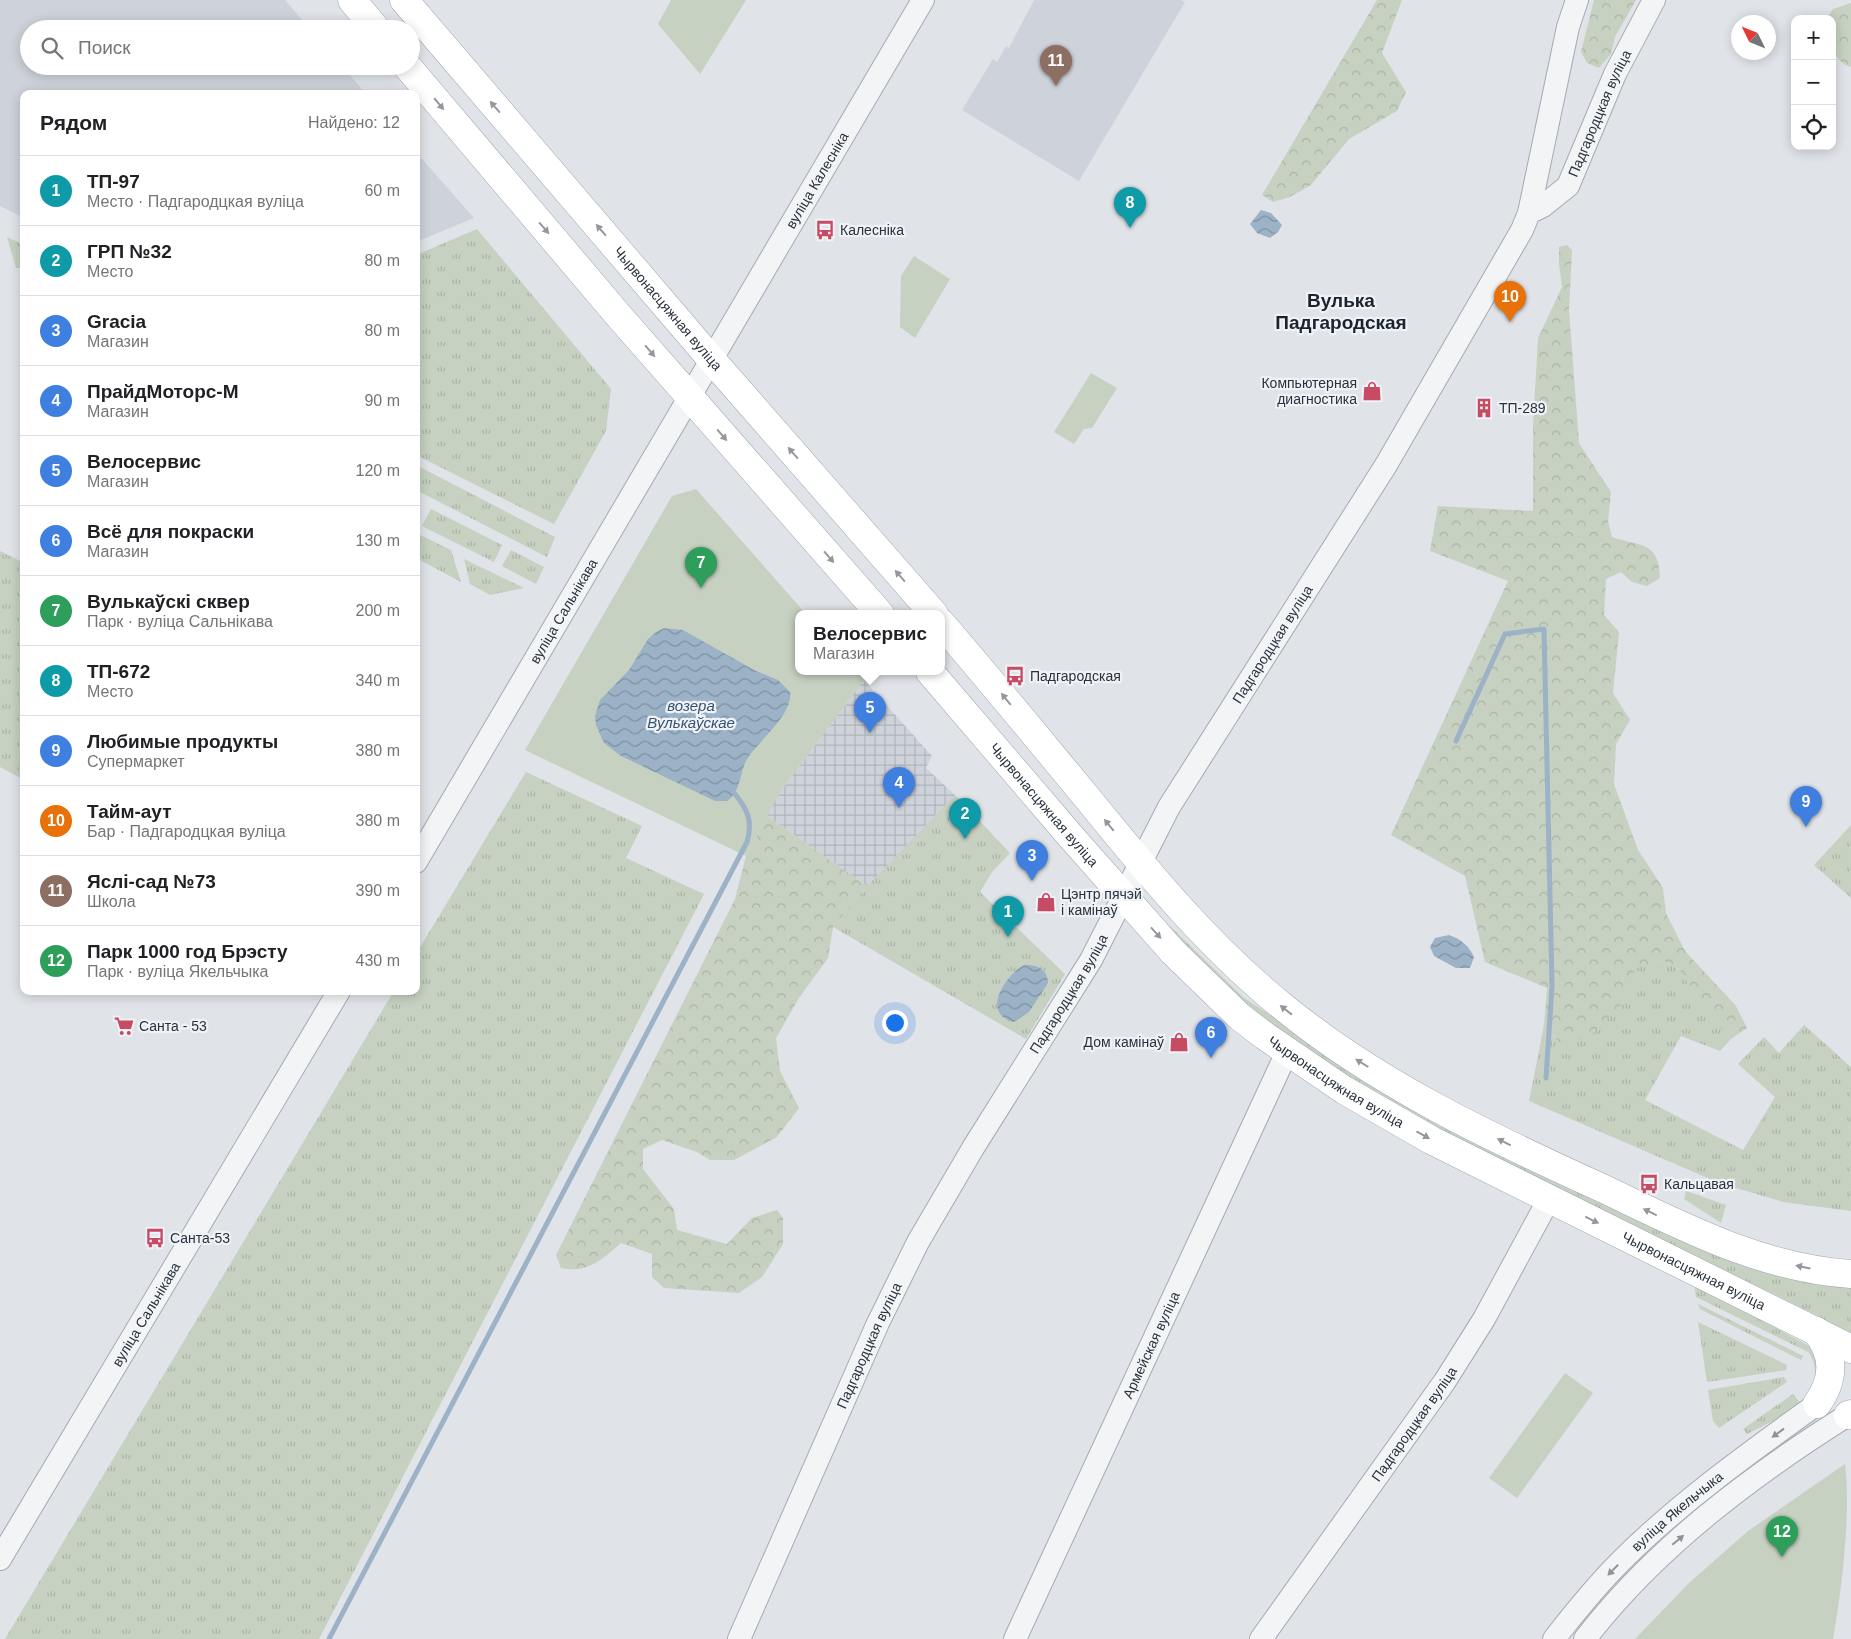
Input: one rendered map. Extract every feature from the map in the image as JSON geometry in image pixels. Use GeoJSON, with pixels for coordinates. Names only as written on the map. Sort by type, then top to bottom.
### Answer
{"type":"FeatureCollection","features":[{"type":"Feature","properties":{"kind":"main road"},"geometry":{"type":"LineString","coordinates":[[352,0],[369,20]]}},
{"type":"Feature","properties":{"kind":"main road","name":"Чырвонасцяжная вуліца"},"geometry":{"type":"LineString","coordinates":[[404,0],[712,360],[931,610]]}},
{"type":"Feature","properties":{"kind":"main road"},"geometry":{"type":"LineString","coordinates":[[416,75],[690,398],[876,610]]}},
{"type":"Feature","properties":{"kind":"main road","name":"Чырвонасцяжная вуліца"},"geometry":{"type":"LineString","coordinates":[[945,628],[1139,863],[1200,931],[1274,1000],[1325,1039],[1398,1086],[1505,1143],[1722,1244],[1781,1262],[1851,1274]]}},
{"type":"Feature","properties":{"kind":"main road","name":"Чырвонасцяжная вуліца"},"geometry":{"type":"LineString","coordinates":[[933,675],[1123,896],[1240,1017],[1287,1052],[1389,1116],[1549,1199],[1851,1349]]}},
{"type":"Feature","properties":{"kind":"main road"},"geometry":{"type":"LineString","coordinates":[[1816,1331],[1826,1346],[1832,1365],[1828,1386],[1817,1404]]}},
{"type":"Feature","properties":{"kind":"main road"},"geometry":{"type":"LineString","coordinates":[[1817,1404],[1835,1390],[1851,1372]]}},
{"type":"Feature","properties":{"kind":"street","name":"вуліца Калесніка"},"geometry":{"type":"LineString","coordinates":[[712,360],[923,0]]}},
{"type":"Feature","properties":{"kind":"street","name":"Падгародцкая вуліца"},"geometry":{"type":"LineString","coordinates":[[739,1639],[903,1270],[973,1148],[1094,954],[1169,807],[1416,415],[1522,230],[1529,213],[1568,27],[1577,0]]}},
{"type":"Feature","properties":{"kind":"street","name":"Падгародцкая вуліца"},"geometry":{"type":"LineString","coordinates":[[1529,213],[1543,206],[1568,186],[1615,74],[1654,0]]}},
{"type":"Feature","properties":{"kind":"street","name":"вуліца Сальнікава"},"geometry":{"type":"LineString","coordinates":[[420,855],[712,360]]}},
{"type":"Feature","properties":{"kind":"street","name":"вуліца Сальнікава"},"geometry":{"type":"LineString","coordinates":[[0,1559],[337,995]]}},
{"type":"Feature","properties":{"kind":"street","name":"Армейская вуліца"},"geometry":{"type":"LineString","coordinates":[[1015,1639],[1287,1052]]}},
{"type":"Feature","properties":{"kind":"street","name":"Падгародцкая вуліца"},"geometry":{"type":"LineString","coordinates":[[1261,1639],[1445,1381],[1484,1319],[1549,1199]]}},
{"type":"Feature","properties":{"kind":"street","name":"вуліца Якельчыка"},"geometry":{"type":"LineString","coordinates":[[1554,1639],[1602,1581],[1654,1530],[1733,1465],[1817,1404]]}},
{"type":"Feature","properties":{"kind":"street","name":"вуліца Якельчыка"},"geometry":{"type":"LineString","coordinates":[[1585,1639],[1649,1566],[1693,1527],[1748,1484],[1850,1414]]}},
{"type":"Feature","properties":{"kind":"shaded area"},"geometry":{"type":"Polygon","coordinates":[[[0,0],[285,0],[302,20],[20,20],[20,75],[350,75],[363,90],[20,90],[20,216],[0,206],[0,0]]]}},
{"type":"Feature","properties":{"kind":"shaded area"},"geometry":{"type":"Polygon","coordinates":[[[1034,0],[1181,0],[1185,2],[1079,181],[962,110],[993,59],[997,62],[1006,46],[1009,48],[1034,0]]]}},
{"type":"Feature","properties":{"kind":"shaded area"},"geometry":{"type":"Polygon","coordinates":[[[420,157],[474,218],[420,240],[420,157]]]}},
{"type":"Feature","properties":{"kind":"shaded area"},"geometry":{"type":"Polygon","coordinates":[[[864,680],[932,756],[926,768],[955,795],[867,886],[767,816],[780,792],[864,680]]]}},
{"type":"Feature","properties":{"kind":"green space"},"geometry":{"type":"Polygon","coordinates":[[[671,0],[746,0],[700,74],[658,24],[671,0]]]}},
{"type":"Feature","properties":{"kind":"green space"},"geometry":{"type":"Polygon","coordinates":[[[1377,0],[1402,0],[1382,53],[1406,92],[1397,111],[1349,139],[1311,185],[1290,197],[1273,202],[1262,195],[1377,0]]]}},
{"type":"Feature","properties":{"kind":"green space"},"geometry":{"type":"Polygon","coordinates":[[[1594,0],[1636,0],[1615,37],[1611,54],[1599,68],[1587,63],[1581,52],[1594,0]]]}},
{"type":"Feature","properties":{"kind":"green space"},"geometry":{"type":"Polygon","coordinates":[[[1851,3],[1851,67],[1844,64],[1836,55],[1836,15],[1829,15],[1833,9],[1851,3]]]}},
{"type":"Feature","properties":{"kind":"green space"},"geometry":{"type":"Polygon","coordinates":[[[477,229],[611,389],[606,431],[554,524],[420,457],[420,253],[477,229]]]}},
{"type":"Feature","properties":{"kind":"green space"},"geometry":{"type":"Polygon","coordinates":[[[7,237],[20,243],[20,268],[16,268],[7,237]]]}},
{"type":"Feature","properties":{"kind":"green space"},"geometry":{"type":"Polygon","coordinates":[[[1567,245],[1572,250],[1569,310],[1579,443],[1611,492],[1608,521],[1612,537],[1646,547],[1652,551],[1659,566],[1660,578],[1647,586],[1632,582],[1621,572],[1606,579],[1604,615],[1619,632],[1613,693],[1630,720],[1616,744],[1614,784],[1638,850],[1663,888],[1666,913],[1685,951],[1736,1006],[1747,1028],[1731,1039],[1711,1018],[1679,969],[1663,961],[1636,968],[1621,1005],[1591,1035],[1562,1045],[1544,1025],[1547,988],[1485,962],[1465,876],[1391,835],[1508,581],[1430,551],[1438,506],[1533,511],[1533,427],[1538,338],[1562,287],[1559,247],[1567,245]]]}},
{"type":"Feature","properties":{"kind":"green space"},"geometry":{"type":"Polygon","coordinates":[[[914,256],[950,279],[915,338],[900,327],[901,276],[914,256]]]}},
{"type":"Feature","properties":{"kind":"green space"},"geometry":{"type":"Polygon","coordinates":[[[1091,373],[1117,388],[1092,428],[1084,429],[1074,444],[1054,432],[1091,373]]]}},
{"type":"Feature","properties":{"kind":"green space"},"geometry":{"type":"Polygon","coordinates":[[[420,467],[555,537],[547,557],[420,492],[420,467]]]}},
{"type":"Feature","properties":{"kind":"green space"},"geometry":{"type":"Polygon","coordinates":[[[696,489],[802,610],[795,610],[795,675],[860,675],[864,680],[780,792],[746,856],[525,750],[672,496],[696,489]]]}},
{"type":"Feature","properties":{"kind":"green space"},"geometry":{"type":"Polygon","coordinates":[[[431,509],[502,545],[494,562],[422,526],[431,509]]]}},
{"type":"Feature","properties":{"kind":"green space"},"geometry":{"type":"Polygon","coordinates":[[[420,535],[451,550],[461,582],[420,560],[420,535]]]}},
{"type":"Feature","properties":{"kind":"green space"},"geometry":{"type":"Polygon","coordinates":[[[511,550],[544,567],[536,584],[502,566],[511,550]]]}},
{"type":"Feature","properties":{"kind":"green space"},"geometry":{"type":"Polygon","coordinates":[[[0,551],[20,561],[20,778],[0,767],[0,551]]]}},
{"type":"Feature","properties":{"kind":"green space"},"geometry":{"type":"Polygon","coordinates":[[[464,559],[524,588],[490,595],[470,584],[464,559]]]}},
{"type":"Feature","properties":{"kind":"green space"},"geometry":{"type":"Polygon","coordinates":[[[526,772],[642,826],[626,858],[704,894],[319,1639],[5,1639],[392,995],[420,995],[420,947],[526,772]]]}},
{"type":"Feature","properties":{"kind":"green space"},"geometry":{"type":"Polygon","coordinates":[[[955,795],[1010,853],[992,872],[980,892],[1065,974],[1026,1039],[833,927],[867,886],[955,795]]]}},
{"type":"Feature","properties":{"kind":"green space"},"geometry":{"type":"Polygon","coordinates":[[[767,816],[867,886],[833,927],[828,958],[799,998],[776,1038],[780,1071],[799,1108],[777,1137],[734,1160],[710,1160],[697,1152],[662,1140],[643,1149],[643,1169],[674,1209],[677,1230],[727,1244],[752,1218],[777,1210],[783,1218],[783,1244],[762,1277],[739,1293],[664,1288],[652,1277],[652,1254],[621,1243],[601,1260],[587,1267],[579,1269],[561,1268],[556,1255],[735,899],[746,856],[767,816]]]}},
{"type":"Feature","properties":{"kind":"green space"},"geometry":{"type":"Polygon","coordinates":[[[1851,825],[1851,898],[1814,865],[1851,825]]]}},
{"type":"Feature","properties":{"kind":"green space"},"geometry":{"type":"Polygon","coordinates":[[[1170,926],[1244,998],[1421,1110],[1734,1262],[1792,1278],[1821,1282],[1851,1283],[1851,1335],[1818,1316],[1445,1135],[1393,1105],[1291,1041],[1240,1000],[1167,930],[1170,926]]]}},
{"type":"Feature","properties":{"kind":"green space"},"geometry":{"type":"Polygon","coordinates":[[[1663,961],[1679,969],[1711,1018],[1731,1039],[1720,1051],[1681,1036],[1645,1100],[1743,1150],[1775,1097],[1738,1064],[1764,1037],[1779,1053],[1804,1025],[1851,1067],[1851,1211],[1783,1202],[1719,1183],[1529,1101],[1544,1025],[1562,1045],[1621,1005],[1635,968],[1663,961]]]}},
{"type":"Feature","properties":{"kind":"green space"},"geometry":{"type":"Polygon","coordinates":[[[1686,1191],[1726,1205],[1721,1223],[1684,1199],[1686,1191]]]}},
{"type":"Feature","properties":{"kind":"green space"},"geometry":{"type":"Polygon","coordinates":[[[1694,1284],[1809,1346],[1818,1370],[1814,1387],[1810,1393],[1810,1388],[1815,1378],[1815,1370],[1812,1358],[1808,1352],[1696,1297],[1694,1284]]]}},
{"type":"Feature","properties":{"kind":"green space"},"geometry":{"type":"Polygon","coordinates":[[[1698,1304],[1803,1356],[1801,1360],[1700,1309],[1698,1304]]]}},
{"type":"Feature","properties":{"kind":"green space"},"geometry":{"type":"Polygon","coordinates":[[[1698,1322],[1787,1365],[1786,1370],[1707,1382],[1698,1322]]]}},
{"type":"Feature","properties":{"kind":"green space"},"geometry":{"type":"Polygon","coordinates":[[[1565,1373],[1593,1393],[1517,1498],[1489,1478],[1565,1373]]]}},
{"type":"Feature","properties":{"kind":"green space"},"geometry":{"type":"Polygon","coordinates":[[[1784,1377],[1787,1382],[1719,1428],[1713,1421],[1708,1390],[1784,1377]]]}},
{"type":"Feature","properties":{"kind":"green space"},"geometry":{"type":"Polygon","coordinates":[[[1793,1394],[1803,1406],[1747,1434],[1743,1429],[1793,1394]]]}},
{"type":"Feature","properties":{"kind":"green space"},"geometry":{"type":"Polygon","coordinates":[[[1845,1464],[1847,1484],[1846,1528],[1840,1597],[1833,1639],[1635,1639],[1689,1583],[1748,1531],[1845,1464]]]}},
{"type":"Feature","properties":{"kind":"water"},"geometry":{"type":"Polygon","coordinates":[[[1261,210],[1271,213],[1282,225],[1278,232],[1270,238],[1257,233],[1250,224],[1261,210]]]}},
{"type":"Feature","properties":{"kind":"water","name":"возера Вулькаўскае"},"geometry":{"type":"Polygon","coordinates":[[[664,628],[683,630],[754,670],[778,680],[790,692],[787,709],[749,756],[743,768],[738,786],[732,797],[727,801],[715,801],[621,756],[604,743],[596,725],[595,716],[600,700],[629,670],[648,639],[664,628]]]}},
{"type":"Feature","properties":{"kind":"water"},"geometry":{"type":"Polygon","coordinates":[[[1449,935],[1464,943],[1472,953],[1474,957],[1470,968],[1456,968],[1434,956],[1430,947],[1435,938],[1449,935]]]}},
{"type":"Feature","properties":{"kind":"water"},"geometry":{"type":"Polygon","coordinates":[[[1024,965],[1033,965],[1044,971],[1048,983],[1029,1012],[1014,1022],[1004,1018],[999,1011],[997,1003],[1004,985],[1024,965]]]}},
{"type":"Feature","properties":{"kind":"waterway"},"geometry":{"type":"LineString","coordinates":[[1456,741],[1505,634],[1544,629],[1552,986],[1546,1078]]}},
{"type":"Feature","properties":{"kind":"waterway"},"geometry":{"type":"LineString","coordinates":[[329,1639],[747,842],[749,835],[748,816],[735,794]]}},
{"type":"Feature","properties":{"kind":"place","name":"Яслі-сад №73"},"geometry":{"type":"Point","coordinates":[1056,86]}},
{"type":"Feature","properties":{"kind":"place","name":"ТП-672"},"geometry":{"type":"Point","coordinates":[1130,228]}},
{"type":"Feature","properties":{"kind":"place","name":"Калесніка"},"geometry":{"type":"Point","coordinates":[825,230]}},
{"type":"Feature","properties":{"kind":"place","name":"Тайм-аут"},"geometry":{"type":"Point","coordinates":[1510,322]}},
{"type":"Feature","properties":{"kind":"place","name":"Компьютерная диагностика"},"geometry":{"type":"Point","coordinates":[1372,391]}},
{"type":"Feature","properties":{"kind":"place","name":"ТП-289"},"geometry":{"type":"Point","coordinates":[1484,408]}},
{"type":"Feature","properties":{"kind":"place","name":"Вулькаўскі сквер"},"geometry":{"type":"Point","coordinates":[701,588]}},
{"type":"Feature","properties":{"kind":"place","name":"Падгародская"},"geometry":{"type":"Point","coordinates":[1015,676]}},
{"type":"Feature","properties":{"kind":"place","name":"Велосервис"},"geometry":{"type":"Point","coordinates":[870,733]}},
{"type":"Feature","properties":{"kind":"place","name":"ПрайдМоторс-М"},"geometry":{"type":"Point","coordinates":[899,808]}},
{"type":"Feature","properties":{"kind":"place","name":"Любимые продукты"},"geometry":{"type":"Point","coordinates":[1806,827]}},
{"type":"Feature","properties":{"kind":"place","name":"ГРП №32"},"geometry":{"type":"Point","coordinates":[965,839]}},
{"type":"Feature","properties":{"kind":"place","name":"Gracia"},"geometry":{"type":"Point","coordinates":[1032,881]}},
{"type":"Feature","properties":{"kind":"place","name":"Цэнтр пячэй і камiнаў"},"geometry":{"type":"Point","coordinates":[1046,902]}},
{"type":"Feature","properties":{"kind":"place","name":"ТП-97"},"geometry":{"type":"Point","coordinates":[1008,937]}},
{"type":"Feature","properties":{"kind":"place","name":"Санта - 53"},"geometry":{"type":"Point","coordinates":[124,1026]}},
{"type":"Feature","properties":{"kind":"place","name":"Дом камiнаў"},"geometry":{"type":"Point","coordinates":[1179,1042]}},
{"type":"Feature","properties":{"kind":"place","name":"Всё для покраски"},"geometry":{"type":"Point","coordinates":[1211,1058]}},
{"type":"Feature","properties":{"kind":"place","name":"Кальцавая"},"geometry":{"type":"Point","coordinates":[1649,1184]}},
{"type":"Feature","properties":{"kind":"place","name":"Санта-53"},"geometry":{"type":"Point","coordinates":[155,1238]}},
{"type":"Feature","properties":{"kind":"place","name":"Парк 1000 год Брэсту"},"geometry":{"type":"Point","coordinates":[1782,1557]}},
{"type":"Feature","properties":{"kind":"district","name":"Вулька Падгародская"},"geometry":{"type":"Point","coordinates":[1341,311]}}]}
